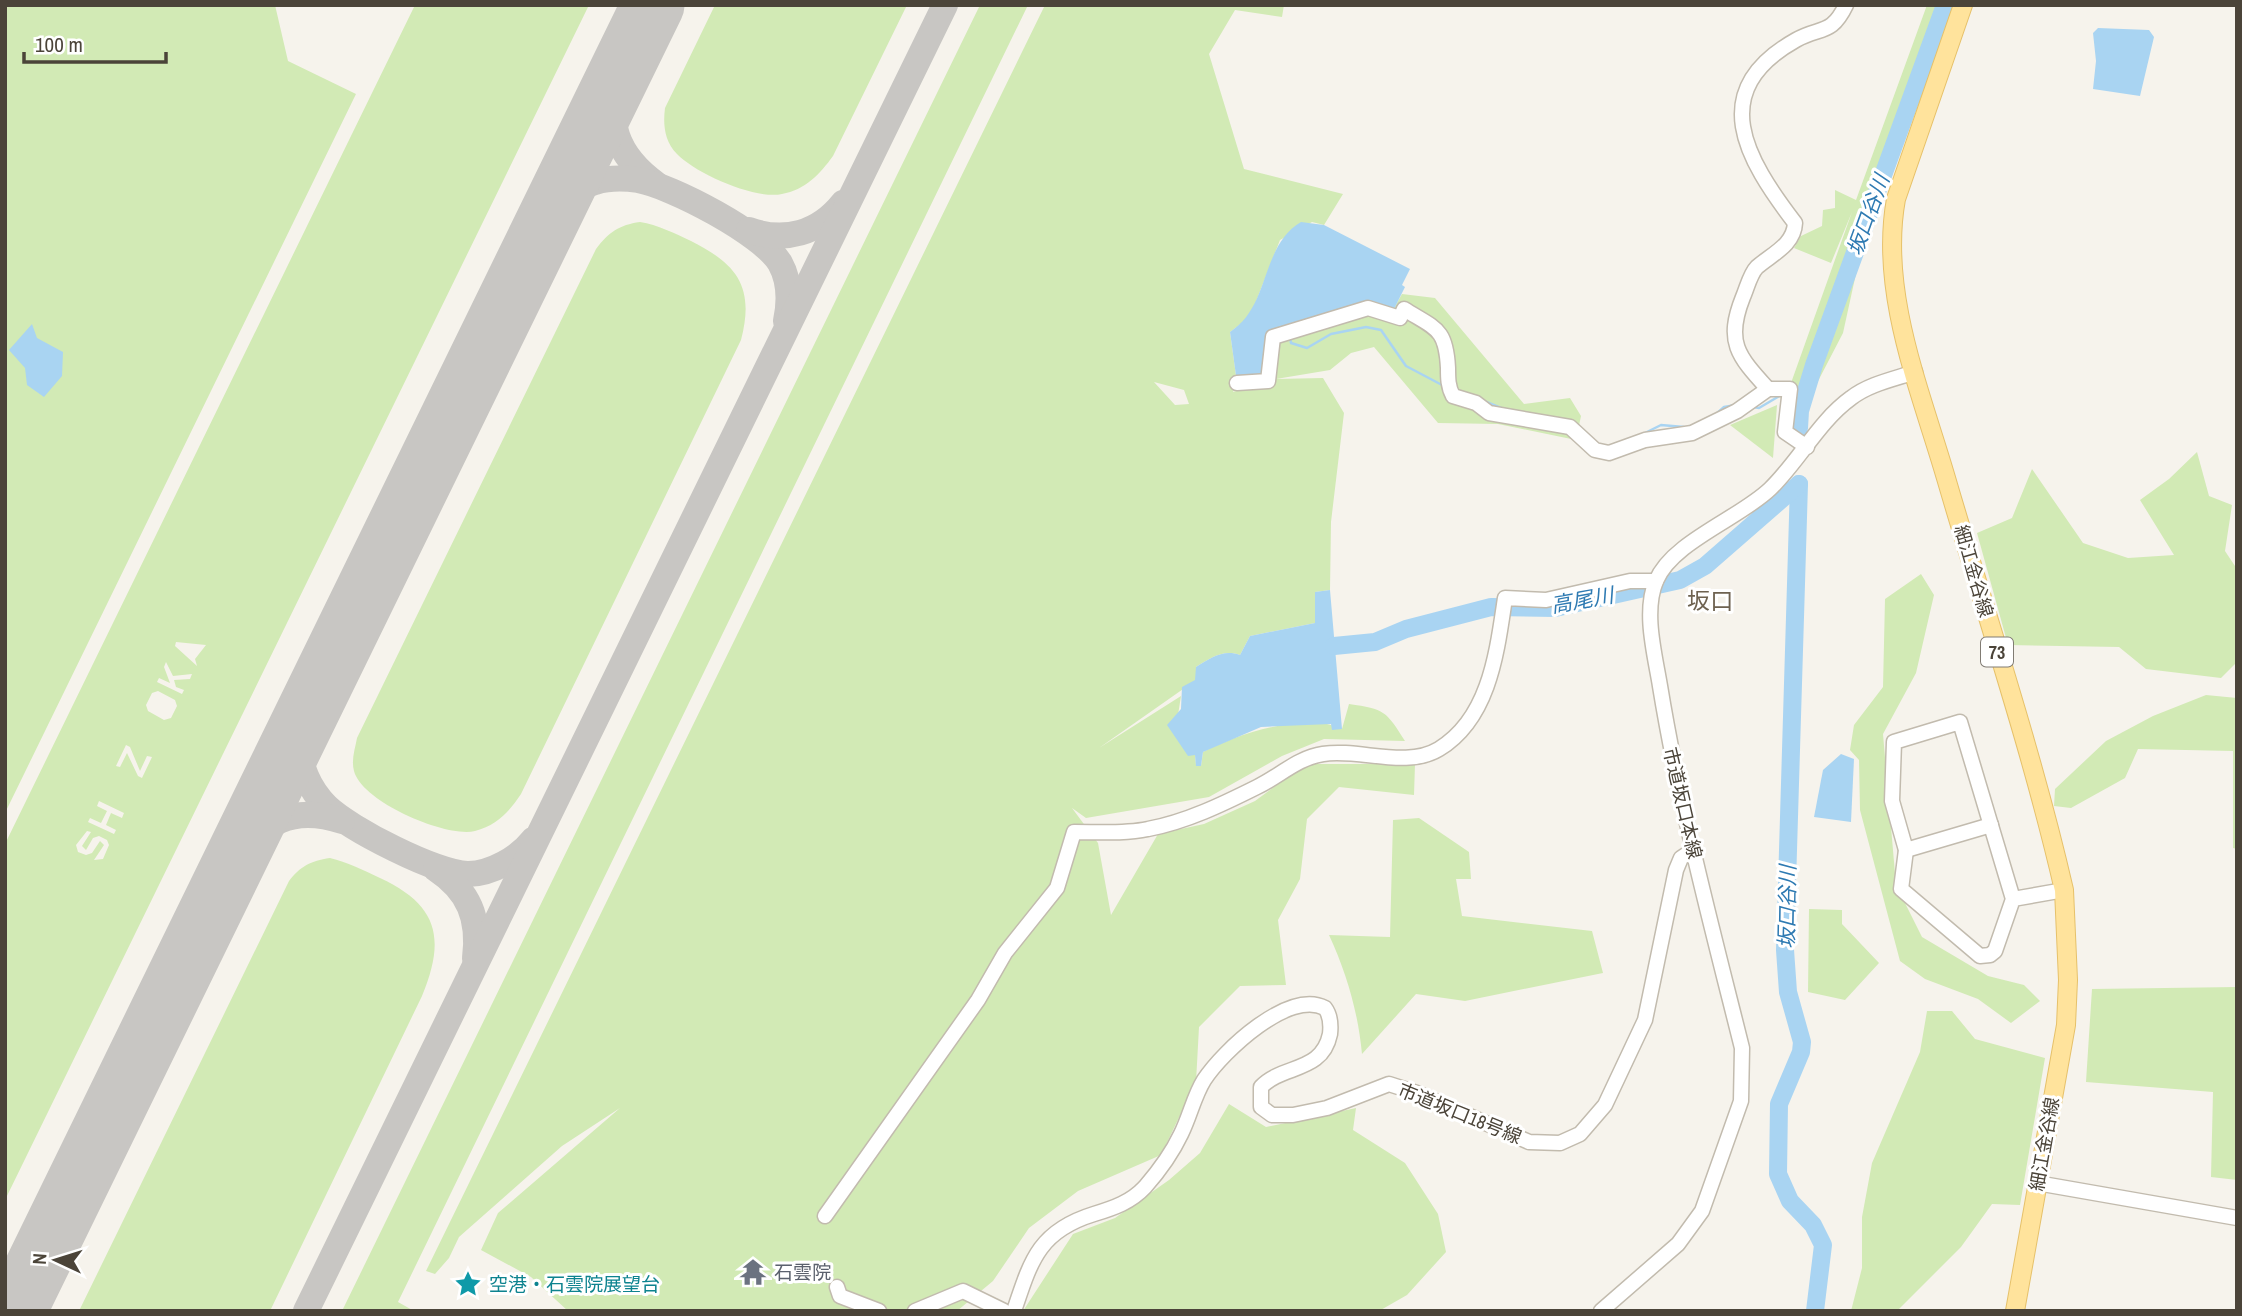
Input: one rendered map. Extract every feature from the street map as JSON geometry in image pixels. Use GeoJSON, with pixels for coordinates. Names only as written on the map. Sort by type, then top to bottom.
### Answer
{"type":"FeatureCollection","features":[{"type":"Feature","properties":{"kind":"main road","name":"細江金谷線"},"geometry":{"type":"LineString","coordinates":[[1963,5],[1896,199],[1891,229],[1890,267],[1915,372],[2064,890],[2068,979],[2066,1025],[2015,1311]]}},
{"type":"Feature","properties":{"kind":"street"},"geometry":{"type":"LineString","coordinates":[[1807,447],[1785,432],[1789,395],[1768,389],[1739,355],[1735,342],[1735,319],[1754,270],[1789,241],[1795,223],[1774,196],[1744,142],[1745,94],[1754,73],[1769,56],[1800,38],[1830,28],[1837,23],[1846,5]]}},
{"type":"Feature","properties":{"kind":"street"},"geometry":{"type":"LineString","coordinates":[[1237,383],[1268,381],[1273,337],[1368,308],[1400,318],[1404,309],[1437,330],[1447,341],[1449,388],[1453,396],[1476,403],[1489,412],[1570,428],[1595,450],[1609,453],[1645,440],[1692,433],[1745,405],[1768,389]]}},
{"type":"Feature","properties":{"kind":"street","name":"市道坂口本線"},"geometry":{"type":"LineString","coordinates":[[1601,1311],[1691,1230],[1710,1192],[1741,1101],[1742,1048],[1670,746],[1651,613],[1656,582],[1676,554],[1746,509],[1771,488],[1851,398],[1871,387],[1915,372]]}},
{"type":"Feature","properties":{"kind":"street"},"geometry":{"type":"LineString","coordinates":[[825,1216],[978,1000],[1005,953],[1057,888],[1074,832],[1148,829],[1221,805],[1265,783],[1300,760],[1325,753],[1419,757],[1438,750],[1457,734],[1481,701],[1492,672],[1505,598],[1546,600],[1630,581],[1656,582]]}},
{"type":"Feature","properties":{"kind":"street"},"geometry":{"type":"LineString","coordinates":[[1960,722],[1991,825],[2013,898],[1995,951],[1990,956],[1980,956],[1901,889],[1906,850],[1892,801],[1894,742],[1960,722]]}},
{"type":"Feature","properties":{"kind":"street"},"geometry":{"type":"LineString","coordinates":[[1906,850],[1991,825]]}},
{"type":"Feature","properties":{"kind":"street","name":"市道坂口18号線"},"geometry":{"type":"LineString","coordinates":[[1014,1311],[1031,1263],[1044,1241],[1070,1222],[1117,1207],[1138,1194],[1171,1154],[1198,1092],[1213,1069],[1268,1018],[1297,1003],[1310,1003],[1325,1008],[1330,1021],[1328,1044],[1310,1065],[1277,1077],[1261,1087],[1259,1101],[1272,1115],[1293,1115],[1326,1108],[1369,1089],[1389,1084],[1418,1093],[1528,1142],[1560,1143],[1580,1134],[1605,1105],[1645,1020],[1676,870],[1681,858],[1693,850]]}},
{"type":"Feature","properties":{"kind":"street"},"geometry":{"type":"LineString","coordinates":[[2013,898],[2064,890]]}},
{"type":"Feature","properties":{"kind":"street"},"geometry":{"type":"LineString","coordinates":[[2037,1183],[2237,1218]]}},
{"type":"Feature","properties":{"kind":"street"},"geometry":{"type":"LineString","coordinates":[[837,1287],[840,1296],[879,1311]]}},
{"type":"Feature","properties":{"kind":"street"},"geometry":{"type":"LineString","coordinates":[[915,1311],[963,1291],[1004,1311]]}},
{"type":"Feature","properties":{"kind":"green space"},"geometry":{"type":"Polygon","coordinates":[[[5,5],[275,5],[288,61],[356,94],[5,813],[5,5]]]}},
{"type":"Feature","properties":{"kind":"green space"},"geometry":{"type":"Polygon","coordinates":[[[415,5],[589,5],[5,1200],[5,844],[415,5]],[[176,642],[175,646],[197,666],[195,659],[206,645],[176,642]],[[166,662],[164,667],[170,683],[159,678],[157,682],[182,694],[184,690],[176,687],[174,680],[190,679],[192,674],[173,676],[166,662]],[[158,691],[152,693],[146,705],[148,711],[164,720],[171,718],[177,706],[175,700],[158,691]],[[126,745],[116,766],[120,767],[127,753],[138,776],[142,778],[152,757],[147,756],[140,771],[130,747],[126,745]],[[99,801],[97,806],[107,811],[101,823],[90,818],[88,822],[114,834],[116,830],[106,825],[111,813],[122,818],[124,813],[99,801]],[[87,831],[76,845],[78,852],[86,855],[92,853],[100,841],[104,845],[94,860],[103,859],[109,845],[107,840],[99,836],[93,838],[86,850],[82,846],[91,832],[87,831]]]}},
{"type":"Feature","properties":{"kind":"green space"},"geometry":{"type":"Polygon","coordinates":[[[715,5],[907,5],[833,156],[817,175],[798,189],[770,195],[742,189],[697,169],[677,154],[669,144],[664,126],[665,108],[715,5]]]}},
{"type":"Feature","properties":{"kind":"green space"},"geometry":{"type":"Polygon","coordinates":[[[980,5],[1028,5],[398,1302],[414,1311],[342,1311],[980,5]]]}},
{"type":"Feature","properties":{"kind":"green space"},"geometry":{"type":"Polygon","coordinates":[[[1045,5],[1284,5],[1282,17],[1235,10],[1209,54],[1244,169],[1343,194],[1324,225],[1312,222],[1280,240],[1250,317],[1230,332],[1237,383],[1233,392],[1268,380],[1279,334],[1368,315],[1390,315],[1402,294],[1435,298],[1524,404],[1570,398],[1581,416],[1576,440],[1498,424],[1438,423],[1374,347],[1351,353],[1330,370],[1276,379],[1323,378],[1344,413],[1331,522],[1330,590],[1315,592],[1315,623],[1250,636],[1240,655],[1228,653],[1207,660],[1196,667],[1196,680],[1099,748],[1181,696],[1178,715],[1195,754],[1196,765],[1201,766],[1203,752],[1217,745],[1272,727],[1310,722],[1342,729],[1349,704],[1383,713],[1405,741],[1324,739],[1282,756],[1209,797],[1086,818],[1072,808],[1098,843],[1111,915],[1158,834],[1204,824],[1255,801],[1305,764],[1415,764],[1414,795],[1339,787],[1307,819],[1300,879],[1278,920],[1286,985],[1240,986],[1199,1027],[1196,1082],[1161,1155],[1078,1191],[1029,1228],[993,1281],[957,1311],[568,1311],[531,1277],[481,1250],[498,1213],[620,1108],[562,1146],[459,1237],[449,1258],[435,1274],[426,1271],[1045,5]],[[1154,382],[1175,405],[1189,404],[1184,390],[1154,382]]]}},
{"type":"Feature","properties":{"kind":"green space"},"geometry":{"type":"Polygon","coordinates":[[[1927,5],[1957,5],[1878,208],[1857,269],[1843,333],[1816,385],[1801,423],[1790,425],[1791,383],[1852,212],[1831,263],[1794,248],[1801,236],[1822,226],[1823,210],[1835,208],[1835,190],[1856,200],[1927,5]]]}},
{"type":"Feature","properties":{"kind":"green space"},"geometry":{"type":"Polygon","coordinates":[[[640,222],[660,227],[691,241],[731,268],[743,291],[746,305],[741,340],[521,794],[502,817],[475,831],[462,832],[426,823],[388,805],[360,783],[353,767],[357,738],[596,249],[615,230],[640,222]]]}},
{"type":"Feature","properties":{"kind":"green space"},"geometry":{"type":"Polygon","coordinates":[[[1777,405],[1773,458],[1730,425],[1777,405]]]}},
{"type":"Feature","properties":{"kind":"green space"},"geometry":{"type":"Polygon","coordinates":[[[2197,452],[2209,496],[2232,505],[2225,551],[2237,569],[2237,662],[2221,678],[2146,669],[2119,647],[2008,645],[1977,533],[2012,518],[2032,469],[2083,543],[2128,558],[2174,555],[2140,500],[2169,479],[2197,452]]]}},
{"type":"Feature","properties":{"kind":"green space"},"geometry":{"type":"Polygon","coordinates":[[[1921,574],[1934,595],[1916,673],[1883,734],[1896,885],[1922,937],[1988,976],[2024,985],[2040,1001],[2011,1023],[1978,999],[1925,979],[1900,961],[1860,810],[1859,760],[1850,750],[1854,725],[1883,687],[1885,599],[1921,574]]]}},
{"type":"Feature","properties":{"kind":"green space"},"geometry":{"type":"Polygon","coordinates":[[[2206,695],[2237,698],[2237,849],[2233,848],[2233,751],[2138,749],[2125,778],[2071,808],[2054,806],[2055,789],[2106,741],[2153,716],[2206,695]]]}},
{"type":"Feature","properties":{"kind":"green space"},"geometry":{"type":"Polygon","coordinates":[[[1419,818],[1469,852],[1471,879],[1456,879],[1462,916],[1592,931],[1603,973],[1465,1001],[1416,994],[1362,1054],[1351,993],[1329,935],[1390,937],[1393,820],[1419,818]]]}},
{"type":"Feature","properties":{"kind":"green space"},"geometry":{"type":"Polygon","coordinates":[[[330,858],[380,878],[414,900],[432,925],[434,957],[422,996],[270,1311],[79,1311],[289,881],[306,865],[330,858]]]}},
{"type":"Feature","properties":{"kind":"green space"},"geometry":{"type":"Polygon","coordinates":[[[1809,909],[1842,910],[1842,924],[1879,963],[1845,1000],[1808,992],[1809,909]]]}},
{"type":"Feature","properties":{"kind":"green space"},"geometry":{"type":"Polygon","coordinates":[[[2237,987],[2237,1180],[2211,1177],[2213,1092],[2086,1082],[2092,989],[2237,987]]]}},
{"type":"Feature","properties":{"kind":"green space"},"geometry":{"type":"Polygon","coordinates":[[[1927,1011],[1952,1011],[1975,1039],[2045,1058],[2020,1205],[1992,1204],[1961,1247],[1897,1311],[1851,1311],[1862,1268],[1862,1217],[1872,1163],[1920,1052],[1927,1011]]]}},
{"type":"Feature","properties":{"kind":"green space"},"geometry":{"type":"Polygon","coordinates":[[[1229,1104],[1266,1127],[1356,1108],[1353,1130],[1405,1163],[1438,1214],[1446,1252],[1407,1295],[1379,1311],[1023,1311],[1073,1234],[1115,1218],[1169,1180],[1200,1153],[1229,1104]]]}},
{"type":"Feature","properties":{"kind":"water"},"geometry":{"type":"Polygon","coordinates":[[[2098,28],[2149,30],[2154,37],[2140,96],[2093,89],[2096,61],[2093,33],[2098,28]]]}},
{"type":"Feature","properties":{"kind":"water"},"geometry":{"type":"Polygon","coordinates":[[[1301,222],[1324,225],[1410,269],[1402,285],[1405,287],[1391,315],[1368,308],[1273,337],[1268,381],[1237,383],[1230,332],[1243,321],[1253,307],[1278,246],[1301,222]]]}},
{"type":"Feature","properties":{"kind":"water"},"geometry":{"type":"Polygon","coordinates":[[[32,324],[37,338],[63,352],[62,376],[44,397],[27,385],[25,368],[9,350],[32,324]]]}},
{"type":"Feature","properties":{"kind":"water"},"geometry":{"type":"Polygon","coordinates":[[[1330,590],[1342,729],[1332,730],[1331,724],[1261,727],[1203,752],[1201,766],[1196,766],[1195,755],[1188,756],[1167,725],[1181,709],[1182,687],[1195,680],[1196,667],[1223,654],[1240,655],[1250,636],[1315,623],[1315,592],[1330,590]]]}},
{"type":"Feature","properties":{"kind":"water"},"geometry":{"type":"Polygon","coordinates":[[[1841,754],[1854,759],[1851,822],[1814,817],[1823,770],[1841,754]]]}},
{"type":"Feature","properties":{"kind":"waterway","name":"坂口谷川"},"geometry":{"type":"LineString","coordinates":[[1799,428],[1800,411],[1814,365],[1945,5]]}},
{"type":"Feature","properties":{"kind":"waterway","name":"坂口谷川"},"geometry":{"type":"LineString","coordinates":[[1795,393],[1801,392],[1830,321]]}},
{"type":"Feature","properties":{"kind":"waterway"},"geometry":{"type":"LineString","coordinates":[[1290,337],[1291,343],[1307,348],[1331,334],[1366,327],[1381,330],[1406,366],[1442,385]]}},
{"type":"Feature","properties":{"kind":"waterway"},"geometry":{"type":"LineString","coordinates":[[1753,407],[1759,408],[1781,395]]}},
{"type":"Feature","properties":{"kind":"waterway"},"geometry":{"type":"LineString","coordinates":[[1484,401],[1501,408]]}},
{"type":"Feature","properties":{"kind":"waterway"},"geometry":{"type":"LineString","coordinates":[[1715,415],[1724,407],[1736,405]]}},
{"type":"Feature","properties":{"kind":"waterway"},"geometry":{"type":"LineString","coordinates":[[1641,435],[1661,425],[1684,427]]}},
{"type":"Feature","properties":{"kind":"waterway","name":"坂口谷川"},"geometry":{"type":"LineString","coordinates":[[1799,484],[1785,950],[1788,992],[1802,1042],[1801,1052],[1779,1104],[1778,1174],[1790,1201],[1813,1225],[1823,1245],[1815,1311]]}},
{"type":"Feature","properties":{"kind":"waterway","name":"高尾川"},"geometry":{"type":"LineString","coordinates":[[1334,646],[1375,642],[1406,629],[1491,607],[1555,608],[1680,580],[1705,566],[1799,484]]}},
{"type":"Feature","properties":{"kind":"taxiway"},"geometry":{"type":"LineString","coordinates":[[306,1311],[945,5]]}},
{"type":"Feature","properties":{"kind":"taxiway"},"geometry":{"type":"LineString","coordinates":[[619,75],[613,108],[617,136],[631,161],[656,184]]}},
{"type":"Feature","properties":{"kind":"taxiway"},"geometry":{"type":"LineString","coordinates":[[547,223],[574,193],[600,181],[638,180],[672,191],[737,226],[770,251],[780,263],[787,284],[786,321]]}},
{"type":"Feature","properties":{"kind":"taxiway"},"geometry":{"type":"LineString","coordinates":[[749,230],[776,235],[800,233],[823,222],[843,203]]}},
{"type":"Feature","properties":{"kind":"taxiway"},"geometry":{"type":"LineString","coordinates":[[310,708],[303,733],[303,768],[312,789],[324,804],[354,827],[416,859],[436,867],[468,874],[504,864],[533,840]]}},
{"type":"Feature","properties":{"kind":"taxiway"},"geometry":{"type":"LineString","coordinates":[[234,863],[256,837],[280,821],[293,816],[308,815],[342,821]]}},
{"type":"Feature","properties":{"kind":"taxiway"},"geometry":{"type":"LineString","coordinates":[[436,869],[457,887],[470,907],[476,930],[475,958]]}},
{"type":"Feature","properties":{"kind":"runway"},"geometry":{"type":"LineString","coordinates":[[15,1311],[653,5]]}},
{"type":"Feature","properties":{"kind":"place","name":"石雲院"},"geometry":{"type":"Point","coordinates":[753,1272]}},
{"type":"Feature","properties":{"kind":"place","name":"空港・石雲院展望台"},"geometry":{"type":"Point","coordinates":[468,1284]}},
{"type":"Feature","properties":{"kind":"district","name":"坂口"},"geometry":{"type":"Point","coordinates":[1710,600]}}]}
